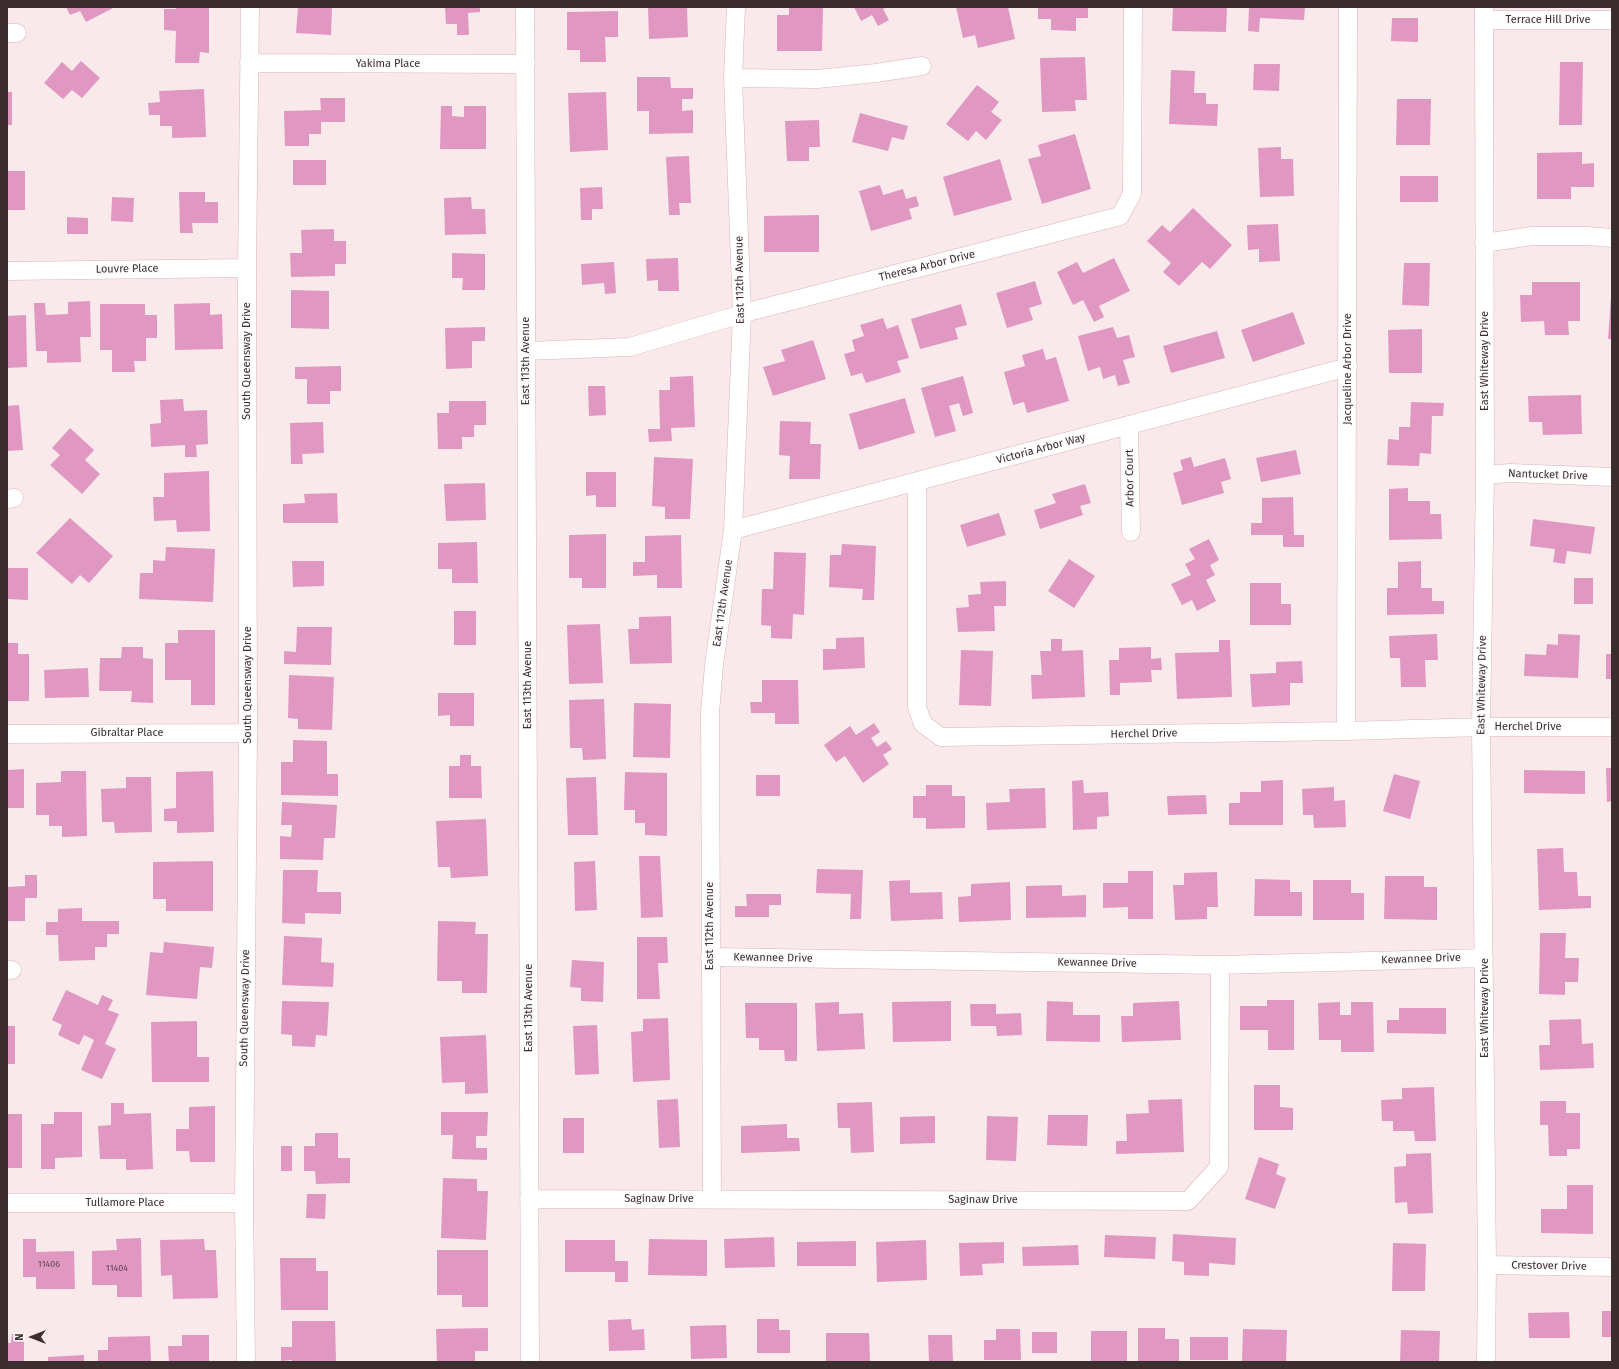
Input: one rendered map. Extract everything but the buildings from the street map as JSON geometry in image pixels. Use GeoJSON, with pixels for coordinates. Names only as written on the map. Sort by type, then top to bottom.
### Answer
{"type":"FeatureCollection","features":[{"type":"Feature","properties":{"kind":"street","name":"South Queensway Drive"},"geometry":{"type":"LineString","coordinates":[[246,1362],[244,1203],[248,733],[247,268],[250,7]]}},
{"type":"Feature","properties":{"kind":"street","name":"East 113th Avenue"},"geometry":{"type":"LineString","coordinates":[[525,7],[530,1362]]}},
{"type":"Feature","properties":{"kind":"street","name":"East 112th Avenue"},"geometry":{"type":"LineString","coordinates":[[712,1199],[710,713],[714,665],[734,530],[742,314],[733,78],[736,7]]}},
{"type":"Feature","properties":{"kind":"street","name":"Theresa Arbor Drive"},"geometry":{"type":"LineString","coordinates":[[526,351],[630,347],[742,314],[1120,216],[1132,194],[1133,7]]}},
{"type":"Feature","properties":{"kind":"street","name":"Jacqueline Arbor Drive"},"geometry":{"type":"LineString","coordinates":[[1346,731],[1348,7]]}},
{"type":"Feature","properties":{"kind":"street","name":"Terrace Hill Drive"},"geometry":{"type":"LineString","coordinates":[[1484,14],[1612,20]]}},
{"type":"Feature","properties":{"kind":"street","name":"East Whiteway Drive"},"geometry":{"type":"LineString","coordinates":[[1484,14],[1485,475],[1481,727],[1487,1266],[1486,1362]]}},
{"type":"Feature","properties":{"kind":"street","name":"Yakima Place"},"geometry":{"type":"LineString","coordinates":[[249,63],[526,64]]}},
{"type":"Feature","properties":{"kind":"street"},"geometry":{"type":"LineString","coordinates":[[733,78],[817,79],[876,73],[922,66]]}},
{"type":"Feature","properties":{"kind":"street"},"geometry":{"type":"LineString","coordinates":[[1484,243],[1532,236],[1587,236],[1612,238]]}},
{"type":"Feature","properties":{"kind":"street","name":"Louvre Place"},"geometry":{"type":"LineString","coordinates":[[7,271],[247,268]]}},
{"type":"Feature","properties":{"kind":"street","name":"Victoria Arbor Way"},"geometry":{"type":"LineString","coordinates":[[734,530],[1348,367]]}},
{"type":"Feature","properties":{"kind":"street","name":"Arbor Court"},"geometry":{"type":"LineString","coordinates":[[1129,425],[1131,532]]}},
{"type":"Feature","properties":{"kind":"street","name":"Nantucket Drive"},"geometry":{"type":"LineString","coordinates":[[1485,475],[1510,473],[1612,477]]}},
{"type":"Feature","properties":{"kind":"street","name":"Herchel Drive"},"geometry":{"type":"LineString","coordinates":[[917,482],[917,707],[923,724],[941,736],[1612,726]]}},
{"type":"Feature","properties":{"kind":"street","name":"Gibraltar Place"},"geometry":{"type":"LineString","coordinates":[[7,734],[248,733]]}},
{"type":"Feature","properties":{"kind":"street","name":"Kewannee Drive"},"geometry":{"type":"LineString","coordinates":[[710,957],[1220,965],[1484,958]]}},
{"type":"Feature","properties":{"kind":"street","name":"Saginaw Drive"},"geometry":{"type":"LineString","coordinates":[[529,1199],[1188,1201],[1219,1167],[1220,965]]}},
{"type":"Feature","properties":{"kind":"street","name":"Tullamore Place"},"geometry":{"type":"LineString","coordinates":[[7,1203],[244,1203]]}},
{"type":"Feature","properties":{"kind":"street","name":"Crestover Drive"},"geometry":{"type":"LineString","coordinates":[[1487,1266],[1612,1267]]}}]}
